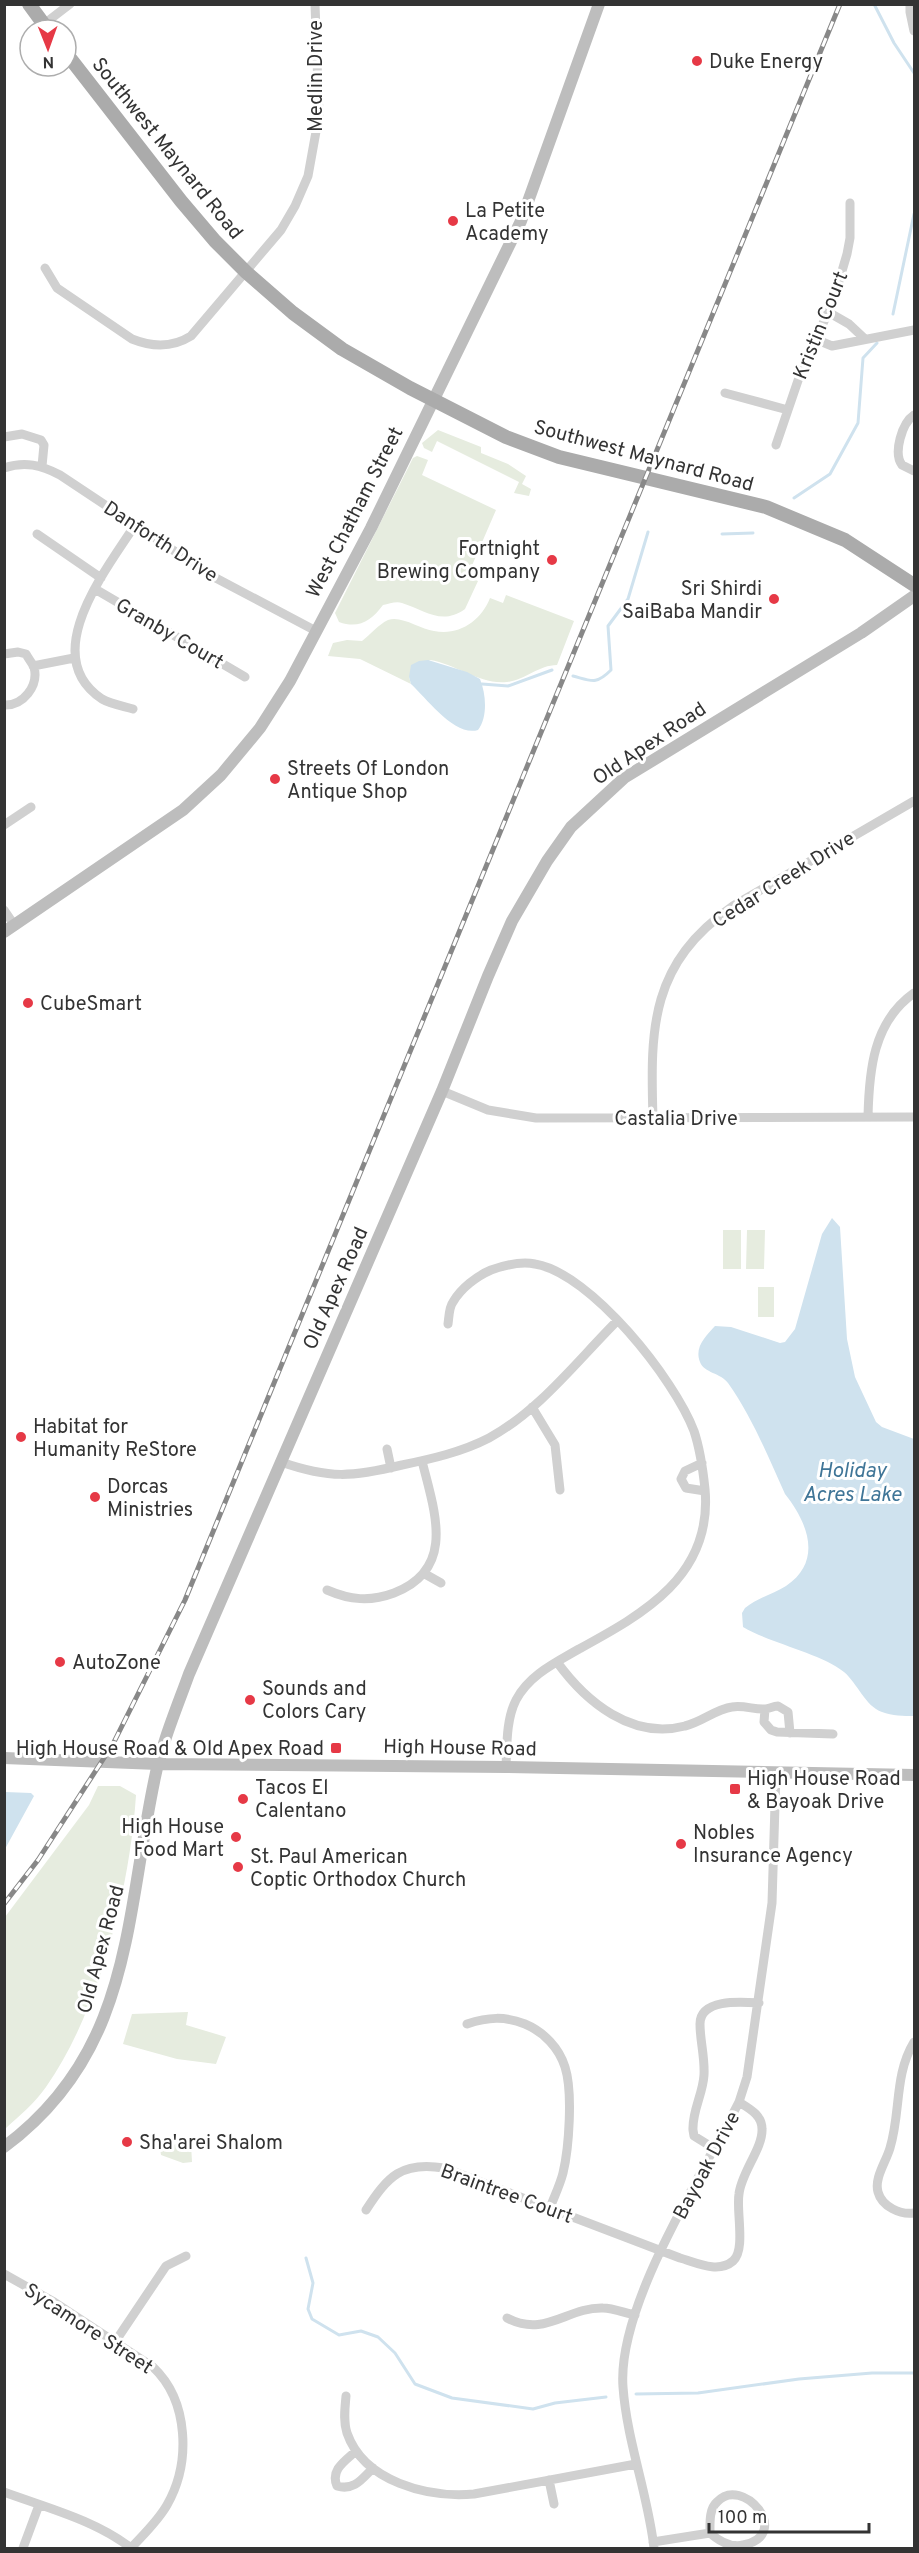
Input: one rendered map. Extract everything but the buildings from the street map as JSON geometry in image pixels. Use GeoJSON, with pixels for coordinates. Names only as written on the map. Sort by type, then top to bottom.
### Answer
{"type":"FeatureCollection","features":[{"type":"Feature","properties":{"kind":"main road"},"geometry":{"type":"LineString","coordinates":[[29,4],[39,18]]}},
{"type":"Feature","properties":{"kind":"main road","name":"West Chatham Street"},"geometry":{"type":"LineString","coordinates":[[10,929],[174,816],[221,775],[260,728],[290,681],[371,528],[525,211],[599,4]]}},
{"type":"Feature","properties":{"kind":"main road","name":"Southwest Maynard Road"},"geometry":{"type":"LineString","coordinates":[[78,68],[181,201],[246,272],[293,313],[342,349],[506,437],[559,457],[766,507],[845,540],[915,585]]}},
{"type":"Feature","properties":{"kind":"main road","name":"Old Apex Road"},"geometry":{"type":"LineString","coordinates":[[4,2147],[25,2132],[61,2094],[83,2061],[105,2014],[129,1930],[158,1764],[189,1674],[442,1091],[512,921],[547,861],[571,827],[597,800],[624,778],[861,633],[915,597]]}},
{"type":"Feature","properties":{"kind":"main road","name":"High House Road"},"geometry":{"type":"LineString","coordinates":[[4,1758],[158,1764],[506,1767],[915,1775]]}},
{"type":"Feature","properties":{"kind":"street"},"geometry":{"type":"LineString","coordinates":[[55,18],[70,4]]}},
{"type":"Feature","properties":{"kind":"street","name":"Medlin Drive"},"geometry":{"type":"LineString","coordinates":[[45,268],[57,288],[132,339],[156,345],[171,345],[191,336],[246,272],[287,219],[308,176],[319,115],[315,4]]}},
{"type":"Feature","properties":{"kind":"street"},"geometry":{"type":"LineString","coordinates":[[910,4],[915,31]]}},
{"type":"Feature","properties":{"kind":"street","name":"Kristin Court"},"geometry":{"type":"LineString","coordinates":[[776,445],[805,360],[828,312],[847,254],[850,238],[850,203]]}},
{"type":"Feature","properties":{"kind":"street"},"geometry":{"type":"LineString","coordinates":[[828,312],[849,324],[866,339]]}},
{"type":"Feature","properties":{"kind":"street"},"geometry":{"type":"LineString","coordinates":[[815,339],[832,346],[915,330]]}},
{"type":"Feature","properties":{"kind":"street"},"geometry":{"type":"LineString","coordinates":[[725,393],[788,410]]}},
{"type":"Feature","properties":{"kind":"street"},"geometry":{"type":"LineString","coordinates":[[915,415],[905,425],[898,455],[902,465],[915,471]]}},
{"type":"Feature","properties":{"kind":"street"},"geometry":{"type":"LineString","coordinates":[[4,436],[22,434],[41,440],[44,445],[42,466]]}},
{"type":"Feature","properties":{"kind":"street","name":"Danforth Drive"},"geometry":{"type":"LineString","coordinates":[[4,468],[21,465],[42,466],[60,475],[212,576],[315,631]]}},
{"type":"Feature","properties":{"kind":"street"},"geometry":{"type":"LineString","coordinates":[[133,709],[104,700],[95,693],[82,679],[74,658],[76,634],[95,589],[135,525]]}},
{"type":"Feature","properties":{"kind":"street"},"geometry":{"type":"LineString","coordinates":[[37,534],[101,578]]}},
{"type":"Feature","properties":{"kind":"street","name":"Granby Court"},"geometry":{"type":"LineString","coordinates":[[95,589],[245,677]]}},
{"type":"Feature","properties":{"kind":"street"},"geometry":{"type":"LineString","coordinates":[[4,654],[18,652],[26,654],[33,666],[34,682],[28,695],[12,706],[4,705]]}},
{"type":"Feature","properties":{"kind":"street"},"geometry":{"type":"LineString","coordinates":[[33,666],[74,658]]}},
{"type":"Feature","properties":{"kind":"street","name":"Cedar Creek Drive"},"geometry":{"type":"LineString","coordinates":[[653,1118],[652,1048],[656,1016],[670,975],[690,943],[717,917],[733,906],[915,801]]}},
{"type":"Feature","properties":{"kind":"street"},"geometry":{"type":"LineString","coordinates":[[4,825],[31,807]]}},
{"type":"Feature","properties":{"kind":"street"},"geometry":{"type":"LineString","coordinates":[[4,909],[10,929]]}},
{"type":"Feature","properties":{"kind":"street"},"geometry":{"type":"LineString","coordinates":[[868,1117],[869,1075],[875,1051],[885,1027],[900,1006],[915,993]]}},
{"type":"Feature","properties":{"kind":"street","name":"Castalia Drive"},"geometry":{"type":"LineString","coordinates":[[442,1091],[488,1110],[524,1117],[915,1117]]}},
{"type":"Feature","properties":{"kind":"street"},"geometry":{"type":"LineString","coordinates":[[448,1324],[452,1302],[478,1276],[496,1268],[523,1263],[551,1268],[566,1276],[617,1321],[646,1351],[674,1392],[694,1431],[702,1463],[705,1491],[704,1517],[697,1544],[688,1564],[672,1585],[642,1613],[557,1662],[531,1681],[517,1699],[509,1719],[506,1767]]}},
{"type":"Feature","properties":{"kind":"street"},"geometry":{"type":"LineString","coordinates":[[280,1462],[336,1475],[363,1474],[422,1461],[465,1448],[488,1438],[532,1407],[617,1321]]}},
{"type":"Feature","properties":{"kind":"street"},"geometry":{"type":"LineString","coordinates":[[532,1407],[555,1445],[560,1490]]}},
{"type":"Feature","properties":{"kind":"street"},"geometry":{"type":"LineString","coordinates":[[387,1449],[391,1468]]}},
{"type":"Feature","properties":{"kind":"street"},"geometry":{"type":"LineString","coordinates":[[327,1590],[346,1598],[370,1599],[401,1590],[415,1583],[425,1574],[434,1553],[437,1530],[422,1461]]}},
{"type":"Feature","properties":{"kind":"street"},"geometry":{"type":"LineString","coordinates":[[702,1463],[685,1471],[681,1479],[686,1488],[705,1491]]}},
{"type":"Feature","properties":{"kind":"street"},"geometry":{"type":"LineString","coordinates":[[425,1574],[441,1583]]}},
{"type":"Feature","properties":{"kind":"street"},"geometry":{"type":"LineString","coordinates":[[557,1662],[574,1683],[612,1716],[631,1725],[678,1728],[732,1707],[746,1706],[765,1709],[774,1706],[786,1709],[790,1716],[790,1733]]}},
{"type":"Feature","properties":{"kind":"street"},"geometry":{"type":"LineString","coordinates":[[765,1709],[763,1717],[767,1726],[777,1732],[833,1734]]}},
{"type":"Feature","properties":{"kind":"street","name":"Bayoak Drive"},"geometry":{"type":"LineString","coordinates":[[654,2545],[636,2464],[623,2386],[623,2364],[635,2315],[661,2250],[739,2102],[752,2054],[772,1903],[776,1772]]}},
{"type":"Feature","properties":{"kind":"street"},"geometry":{"type":"LineString","coordinates":[[715,2149],[694,2136],[693,2130],[704,2073],[699,2021],[706,2011],[729,2001],[759,2003]]}},
{"type":"Feature","properties":{"kind":"street"},"geometry":{"type":"LineString","coordinates":[[467,2024],[495,2017],[523,2023],[537,2029],[545,2036],[561,2058],[568,2083],[567,2145],[562,2176],[550,2208]]}},
{"type":"Feature","properties":{"kind":"street"},"geometry":{"type":"LineString","coordinates":[[915,2042],[902,2065],[897,2120],[877,2184],[880,2198],[890,2207],[905,2214],[915,2213]]}},
{"type":"Feature","properties":{"kind":"street","name":"Braintree Court"},"geometry":{"type":"LineString","coordinates":[[366,2210],[382,2185],[401,2172],[416,2166],[444,2168],[661,2250],[712,2267],[723,2266],[732,2261],[740,2248],[739,2191],[762,2132],[761,2121],[739,2102]]}},
{"type":"Feature","properties":{"kind":"street"},"geometry":{"type":"LineString","coordinates":[[116,2342],[166,2266],[186,2256]]}},
{"type":"Feature","properties":{"kind":"street","name":"Sycamore Street"},"geometry":{"type":"LineString","coordinates":[[4,2274],[116,2342],[164,2377],[178,2404],[181,2420],[181,2460],[174,2492],[165,2508],[131,2548]]}},
{"type":"Feature","properties":{"kind":"street"},"geometry":{"type":"LineString","coordinates":[[507,2318],[526,2326],[537,2326],[590,2309],[604,2308],[635,2315]]}},
{"type":"Feature","properties":{"kind":"street"},"geometry":{"type":"LineString","coordinates":[[346,2396],[344,2419],[347,2433],[356,2451],[374,2468],[419,2491],[454,2496],[636,2464]]}},
{"type":"Feature","properties":{"kind":"street"},"geometry":{"type":"LineString","coordinates":[[356,2451],[335,2472],[334,2478],[337,2486],[348,2488],[356,2485],[374,2468]]}},
{"type":"Feature","properties":{"kind":"street"},"geometry":{"type":"LineString","coordinates":[[549,2480],[554,2504]]}},
{"type":"Feature","properties":{"kind":"street"},"geometry":{"type":"LineString","coordinates":[[4,2492],[105,2530],[131,2548]]}},
{"type":"Feature","properties":{"kind":"street"},"geometry":{"type":"LineString","coordinates":[[654,2545],[710,2533],[732,2546],[743,2545],[754,2542],[761,2534],[764,2517],[760,2509],[751,2501],[727,2496],[717,2501],[711,2514],[710,2533]]}},
{"type":"Feature","properties":{"kind":"street"},"geometry":{"type":"LineString","coordinates":[[23,2548],[39,2505]]}},
{"type":"Feature","properties":{"kind":"shaded area"},"geometry":{"type":"Polygon","coordinates":[[[438,430],[481,447],[481,453],[508,464],[526,476],[522,484],[531,489],[529,496],[514,493],[519,482],[437,441],[432,452],[424,448],[422,443],[438,430]]]}},
{"type":"Feature","properties":{"kind":"shaded area"},"geometry":{"type":"Polygon","coordinates":[[[417,456],[428,460],[422,475],[496,510],[467,577],[478,581],[465,609],[457,614],[441,616],[395,602],[383,605],[369,619],[359,624],[339,622],[335,613],[413,458],[417,456]]]}},
{"type":"Feature","properties":{"kind":"shaded area"},"geometry":{"type":"Polygon","coordinates":[[[506,595],[574,621],[557,665],[544,667],[514,681],[497,682],[430,660],[409,677],[411,684],[360,659],[328,656],[333,643],[347,640],[362,641],[388,620],[399,619],[434,631],[460,629],[481,614],[490,598],[503,603],[506,595]]]}},
{"type":"Feature","properties":{"kind":"shaded area"},"geometry":{"type":"Polygon","coordinates":[[[723,1230],[741,1230],[741,1269],[723,1269],[723,1230]]]}},
{"type":"Feature","properties":{"kind":"shaded area"},"geometry":{"type":"Polygon","coordinates":[[[747,1230],[765,1230],[764,1269],[746,1269],[747,1230]]]}},
{"type":"Feature","properties":{"kind":"shaded area"},"geometry":{"type":"Polygon","coordinates":[[[758,1287],[774,1287],[774,1317],[758,1317],[758,1287]]]}},
{"type":"Feature","properties":{"kind":"shaded area"},"geometry":{"type":"Polygon","coordinates":[[[98,1786],[120,1786],[136,1795],[127,1869],[109,1947],[97,1985],[65,2056],[42,2093],[5,2129],[5,1917],[89,1805],[98,1786]]]}},
{"type":"Feature","properties":{"kind":"shaded area"},"geometry":{"type":"Polygon","coordinates":[[[188,2012],[186,2025],[226,2037],[216,2064],[177,2059],[123,2044],[132,2014],[188,2012]]]}},
{"type":"Feature","properties":{"kind":"shaded area"},"geometry":{"type":"Polygon","coordinates":[[[191,2144],[192,2162],[183,2163],[161,2155],[160,2148],[163,2146],[191,2144]]]}},
{"type":"Feature","properties":{"kind":"water"},"geometry":{"type":"Polygon","coordinates":[[[428,660],[467,672],[480,679],[485,705],[483,719],[478,730],[469,731],[451,722],[411,684],[409,677],[411,665],[428,660]]]}},
{"type":"Feature","properties":{"kind":"water","name":"Holiday Acres Lake"},"geometry":{"type":"Polygon","coordinates":[[[832,1218],[840,1227],[847,1339],[855,1377],[876,1422],[882,1427],[914,1439],[914,1716],[890,1714],[876,1709],[866,1700],[849,1677],[834,1665],[743,1627],[742,1613],[745,1608],[786,1586],[798,1576],[805,1565],[808,1541],[800,1517],[785,1494],[745,1409],[725,1380],[702,1366],[699,1351],[702,1342],[715,1326],[731,1327],[780,1343],[785,1342],[795,1329],[822,1234],[832,1218]]]}},
{"type":"Feature","properties":{"kind":"water"},"geometry":{"type":"Polygon","coordinates":[[[5,1792],[31,1793],[34,1796],[5,1849],[5,1792]]]}},
{"type":"Feature","properties":{"kind":"waterway"},"geometry":{"type":"LineString","coordinates":[[874,4],[894,43],[914,73]]}},
{"type":"Feature","properties":{"kind":"waterway"},"geometry":{"type":"LineString","coordinates":[[893,314],[914,214]]}},
{"type":"Feature","properties":{"kind":"waterway"},"geometry":{"type":"LineString","coordinates":[[794,498],[830,474],[858,423],[863,358],[877,343]]}},
{"type":"Feature","properties":{"kind":"waterway"},"geometry":{"type":"LineString","coordinates":[[573,676],[597,680],[611,670],[608,626],[628,599],[648,532]]}},
{"type":"Feature","properties":{"kind":"waterway"},"geometry":{"type":"LineString","coordinates":[[722,534],[753,533]]}},
{"type":"Feature","properties":{"kind":"waterway"},"geometry":{"type":"LineString","coordinates":[[482,684],[508,686],[552,670]]}},
{"type":"Feature","properties":{"kind":"waterway"},"geometry":{"type":"LineString","coordinates":[[306,2258],[313,2283],[308,2309],[312,2319],[339,2335],[361,2331],[378,2337],[395,2353],[415,2384],[452,2398],[533,2409],[555,2403],[606,2397]]}},
{"type":"Feature","properties":{"kind":"waterway"},"geometry":{"type":"LineString","coordinates":[[636,2394],[698,2393],[799,2379],[872,2373],[914,2373]]}},
{"type":"Feature","properties":{"kind":"railway"},"geometry":{"type":"LineString","coordinates":[[4,1904],[38,1860],[113,1744],[185,1600],[840,4]]}},
{"type":"Feature","properties":{"kind":"place","name":"Duke Energy"},"geometry":{"type":"Point","coordinates":[697,61]}},
{"type":"Feature","properties":{"kind":"place","name":"La Petite Academy"},"geometry":{"type":"Point","coordinates":[453,221]}},
{"type":"Feature","properties":{"kind":"place","name":"Fortnight Brewing Company"},"geometry":{"type":"Point","coordinates":[552,560]}},
{"type":"Feature","properties":{"kind":"place","name":"Sri Shirdi SaiBaba Mandir"},"geometry":{"type":"Point","coordinates":[774,599]}},
{"type":"Feature","properties":{"kind":"place","name":"Streets Of London Antique Shop"},"geometry":{"type":"Point","coordinates":[275,779]}},
{"type":"Feature","properties":{"kind":"place","name":"CubeSmart"},"geometry":{"type":"Point","coordinates":[28,1003]}},
{"type":"Feature","properties":{"kind":"place","name":"Habitat for Humanity ReStore"},"geometry":{"type":"Point","coordinates":[21,1437]}},
{"type":"Feature","properties":{"kind":"place","name":"Dorcas Ministries"},"geometry":{"type":"Point","coordinates":[95,1497]}},
{"type":"Feature","properties":{"kind":"place","name":"AutoZone"},"geometry":{"type":"Point","coordinates":[60,1662]}},
{"type":"Feature","properties":{"kind":"place","name":"Sounds and Colors Cary"},"geometry":{"type":"Point","coordinates":[250,1700]}},
{"type":"Feature","properties":{"kind":"place","name":"High House Road & Old Apex Road"},"geometry":{"type":"Point","coordinates":[336,1748]}},
{"type":"Feature","properties":{"kind":"place","name":"High House Road & Bayoak Drive"},"geometry":{"type":"Point","coordinates":[735,1789]}},
{"type":"Feature","properties":{"kind":"place","name":"Tacos El Calentano"},"geometry":{"type":"Point","coordinates":[243,1799]}},
{"type":"Feature","properties":{"kind":"place","name":"High House Food Mart"},"geometry":{"type":"Point","coordinates":[236,1837]}},
{"type":"Feature","properties":{"kind":"place","name":"Nobles Insurance Agency"},"geometry":{"type":"Point","coordinates":[681,1844]}},
{"type":"Feature","properties":{"kind":"place","name":"St. Paul American Coptic Orthodox Church"},"geometry":{"type":"Point","coordinates":[238,1867]}},
{"type":"Feature","properties":{"kind":"place","name":"Sha'arei Shalom"},"geometry":{"type":"Point","coordinates":[127,2142]}}]}
